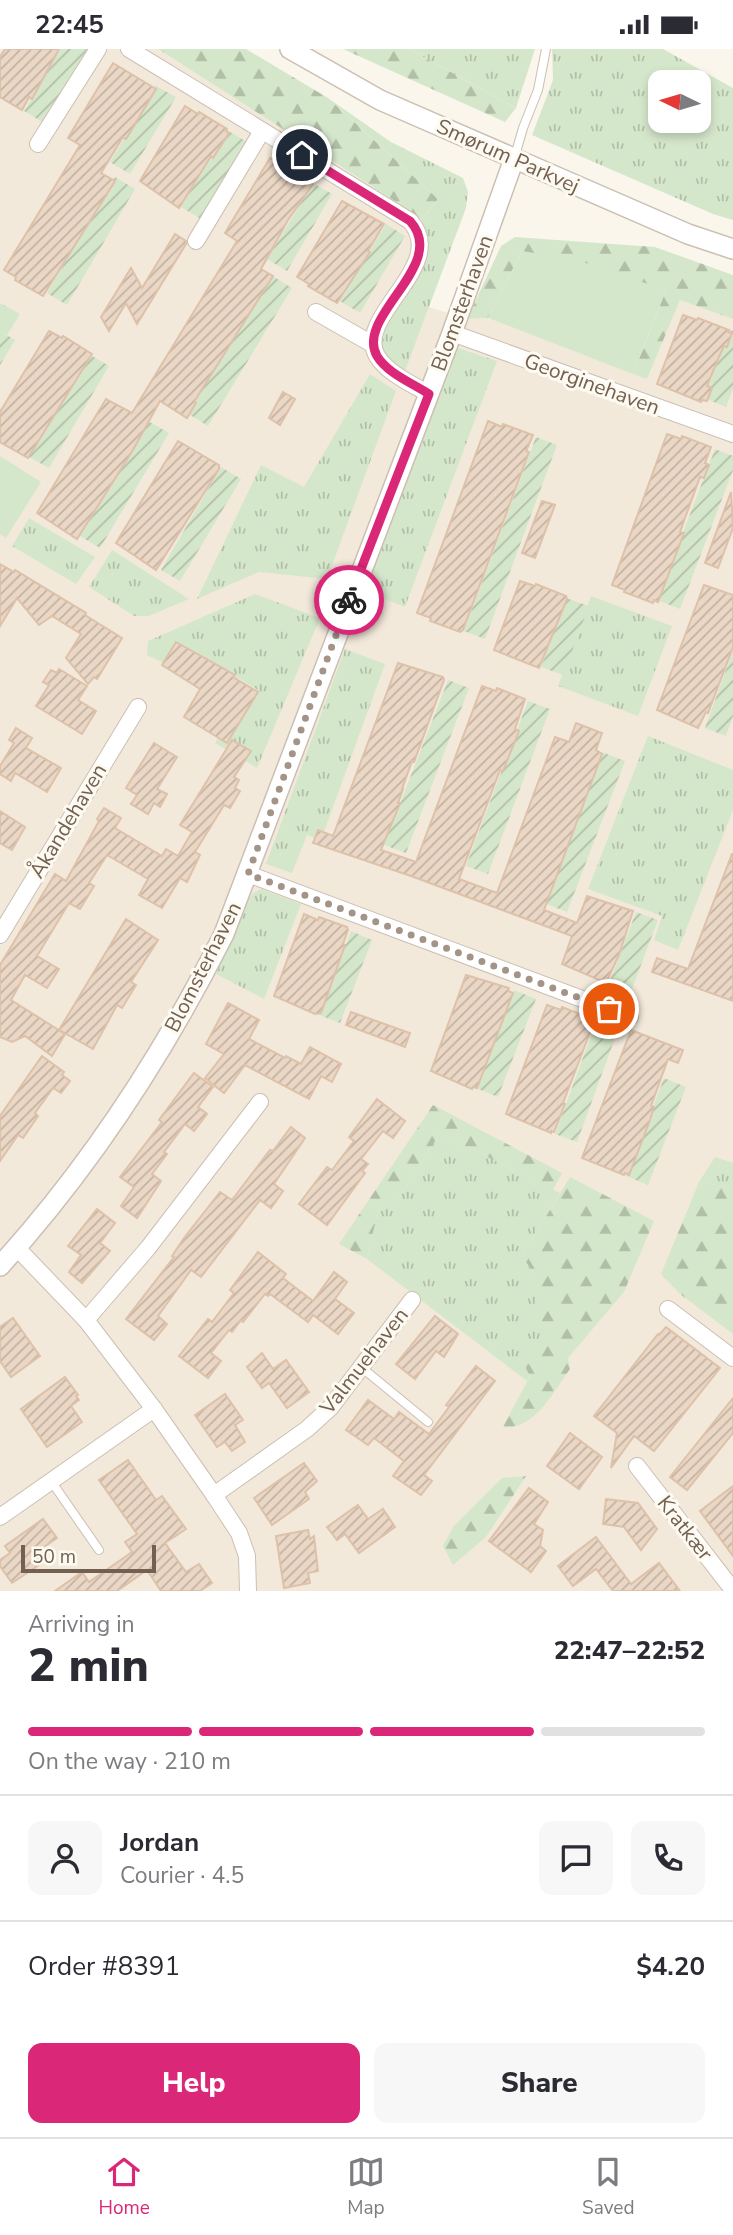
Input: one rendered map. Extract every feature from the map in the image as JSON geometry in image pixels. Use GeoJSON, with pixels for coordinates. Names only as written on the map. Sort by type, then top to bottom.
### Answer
{"type":"FeatureCollection","features":[{"type":"Feature","properties":{"kind":"street"},"geometry":{"type":"LineString","coordinates":[[38,144],[98,49]]}},
{"type":"Feature","properties":{"kind":"street"},"geometry":{"type":"LineString","coordinates":[[129,49],[410,221],[418,230],[421,243],[418,259],[376,329],[372,344],[386,367],[429,394]]}},
{"type":"Feature","properties":{"kind":"street","name":"Smørum Parkvej"},"geometry":{"type":"LineString","coordinates":[[290,49],[380,100],[688,234],[733,249]]}},
{"type":"Feature","properties":{"kind":"street"},"geometry":{"type":"LineString","coordinates":[[196,241],[262,131]]}},
{"type":"Feature","properties":{"kind":"street","name":"Blomsterhaven"},"geometry":{"type":"LineString","coordinates":[[0,1266],[66,1189],[131,1097],[203,976],[224,934],[452,333],[514,159]]}},
{"type":"Feature","properties":{"kind":"street"},"geometry":{"type":"LineString","coordinates":[[316,312],[372,344]]}},
{"type":"Feature","properties":{"kind":"street","name":"Georginehaven"},"geometry":{"type":"LineString","coordinates":[[452,333],[733,435]]}},
{"type":"Feature","properties":{"kind":"street","name":"Åkandehaven"},"geometry":{"type":"LineString","coordinates":[[0,935],[138,708]]}},
{"type":"Feature","properties":{"kind":"street"},"geometry":{"type":"LineString","coordinates":[[248,874],[630,1017]]}},
{"type":"Feature","properties":{"kind":"street"},"geometry":{"type":"LineString","coordinates":[[86,1320],[148,1248],[260,1102]]}},
{"type":"Feature","properties":{"kind":"street"},"geometry":{"type":"LineString","coordinates":[[17,1248],[86,1320],[154,1409],[214,1495],[239,1533],[247,1556],[248,1591]]}},
{"type":"Feature","properties":{"kind":"street","name":"Valmuehaven"},"geometry":{"type":"LineString","coordinates":[[214,1495],[307,1429],[331,1407],[412,1300]]}},
{"type":"Feature","properties":{"kind":"street"},"geometry":{"type":"LineString","coordinates":[[668,1309],[733,1358]]}},
{"type":"Feature","properties":{"kind":"street"},"geometry":{"type":"LineString","coordinates":[[0,1517],[154,1409]]}},
{"type":"Feature","properties":{"kind":"street","name":"Kratkær"},"geometry":{"type":"LineString","coordinates":[[637,1466],[733,1590]]}},
{"type":"Feature","properties":{"kind":"lane"},"geometry":{"type":"LineString","coordinates":[[514,159],[538,90],[546,49]]}},
{"type":"Feature","properties":{"kind":"lane"},"geometry":{"type":"LineString","coordinates":[[361,1367],[428,1422]]}},
{"type":"Feature","properties":{"kind":"lane"},"geometry":{"type":"LineString","coordinates":[[51,1481],[99,1550]]}},
{"type":"Feature","properties":{"kind":"shaded area"},"geometry":{"type":"Polygon","coordinates":[[[0,49],[158,49],[412,212],[421,221],[425,245],[404,370],[429,307],[467,319],[488,318],[647,379],[680,299],[733,319],[733,1591],[0,1591],[0,49]]]}},
{"type":"Feature","properties":{"kind":"green space"},"geometry":{"type":"Polygon","coordinates":[[[60,49],[87,49],[44,123],[24,111],[60,49]]]}},
{"type":"Feature","properties":{"kind":"green space"},"geometry":{"type":"Polygon","coordinates":[[[158,49],[246,49],[328,98],[438,199],[421,221],[412,212],[158,49]]]}},
{"type":"Feature","properties":{"kind":"green space"},"geometry":{"type":"Polygon","coordinates":[[[343,49],[409,49],[516,108],[505,122],[343,49]]]}},
{"type":"Feature","properties":{"kind":"green space"},"geometry":{"type":"Polygon","coordinates":[[[409,49],[535,49],[516,108],[409,49]]]}},
{"type":"Feature","properties":{"kind":"green space"},"geometry":{"type":"Polygon","coordinates":[[[552,49],[663,49],[701,70],[648,70],[648,133],[711,133],[711,76],[733,88],[733,220],[713,214],[532,135],[553,80],[552,49]]]}},
{"type":"Feature","properties":{"kind":"green space"},"geometry":{"type":"Polygon","coordinates":[[[156,86],[176,97],[130,174],[110,162],[156,86]]]}},
{"type":"Feature","properties":{"kind":"green space"},"geometry":{"type":"Polygon","coordinates":[[[328,98],[391,142],[463,178],[468,192],[466,208],[405,371],[385,359],[378,344],[425,245],[421,221],[438,199],[328,98]]]}},
{"type":"Feature","properties":{"kind":"green space"},"geometry":{"type":"Polygon","coordinates":[[[227,130],[247,142],[201,219],[181,207],[227,130]]]}},
{"type":"Feature","properties":{"kind":"green space"},"geometry":{"type":"Polygon","coordinates":[[[115,177],[135,189],[67,305],[47,293],[115,177]]]}},
{"type":"Feature","properties":{"kind":"green space"},"geometry":{"type":"Polygon","coordinates":[[[313,183],[332,194],[287,271],[267,259],[313,183]]]}},
{"type":"Feature","properties":{"kind":"green space"},"geometry":{"type":"Polygon","coordinates":[[[386,224],[405,236],[360,313],[340,301],[386,224]]]}},
{"type":"Feature","properties":{"kind":"green space"},"geometry":{"type":"Polygon","coordinates":[[[515,237],[655,247],[733,275],[733,319],[680,300],[647,379],[633,374],[666,290],[522,251],[488,318],[467,319],[501,246],[515,237]]]}},
{"type":"Feature","properties":{"kind":"green space"},"geometry":{"type":"Polygon","coordinates":[[[522,251],[577,260],[666,290],[633,374],[488,318],[522,251]]]}},
{"type":"Feature","properties":{"kind":"green space"},"geometry":{"type":"Polygon","coordinates":[[[271,275],[292,288],[208,426],[187,413],[271,275]]]}},
{"type":"Feature","properties":{"kind":"green space"},"geometry":{"type":"Polygon","coordinates":[[[0,303],[20,314],[7,335],[0,331],[0,303]]]}},
{"type":"Feature","properties":{"kind":"green space"},"geometry":{"type":"Polygon","coordinates":[[[730,329],[733,331],[733,389],[726,407],[704,398],[730,329]]]}},
{"type":"Feature","properties":{"kind":"green space"},"geometry":{"type":"Polygon","coordinates":[[[0,331],[15,340],[0,365],[0,331]]]}},
{"type":"Feature","properties":{"kind":"green space"},"geometry":{"type":"Polygon","coordinates":[[[458,348],[497,361],[405,607],[364,591],[452,356],[458,348]]]}},
{"type":"Feature","properties":{"kind":"green space"},"geometry":{"type":"Polygon","coordinates":[[[89,354],[109,366],[49,468],[29,457],[89,354]]]}},
{"type":"Feature","properties":{"kind":"green space"},"geometry":{"type":"Polygon","coordinates":[[[370,374],[396,391],[327,579],[259,572],[197,599],[261,465],[304,487],[370,374]]]}},
{"type":"Feature","properties":{"kind":"green space"},"geometry":{"type":"Polygon","coordinates":[[[148,421],[169,433],[100,548],[80,536],[148,421]]]}},
{"type":"Feature","properties":{"kind":"green space"},"geometry":{"type":"Polygon","coordinates":[[[536,437],[557,445],[485,639],[464,631],[536,437]]]}},
{"type":"Feature","properties":{"kind":"green space"},"geometry":{"type":"Polygon","coordinates":[[[715,449],[733,456],[733,470],[680,609],[657,600],[715,449]]]}},
{"type":"Feature","properties":{"kind":"green space"},"geometry":{"type":"Polygon","coordinates":[[[0,456],[41,482],[6,538],[0,534],[0,456]]]}},
{"type":"Feature","properties":{"kind":"green space"},"geometry":{"type":"Polygon","coordinates":[[[221,467],[241,479],[180,581],[161,570],[221,467]]]}},
{"type":"Feature","properties":{"kind":"green space"},"geometry":{"type":"Polygon","coordinates":[[[29,518],[95,557],[76,584],[12,546],[29,518]]]}},
{"type":"Feature","properties":{"kind":"green space"},"geometry":{"type":"Polygon","coordinates":[[[112,550],[189,599],[149,616],[134,616],[89,587],[112,550]]]}},
{"type":"Feature","properties":{"kind":"green space"},"geometry":{"type":"Polygon","coordinates":[[[255,594],[320,618],[257,768],[215,743],[227,722],[245,713],[258,690],[179,643],[166,664],[147,655],[148,641],[255,594]]]}},
{"type":"Feature","properties":{"kind":"green space"},"geometry":{"type":"Polygon","coordinates":[[[591,596],[672,626],[638,716],[558,686],[591,596]]]}},
{"type":"Feature","properties":{"kind":"green space"},"geometry":{"type":"Polygon","coordinates":[[[566,598],[589,606],[563,675],[541,667],[566,598]]]}},
{"type":"Feature","properties":{"kind":"green space"},"geometry":{"type":"Polygon","coordinates":[[[345,649],[385,664],[321,840],[307,835],[292,873],[266,864],[345,649]]]}},
{"type":"Feature","properties":{"kind":"green space"},"geometry":{"type":"Polygon","coordinates":[[[733,650],[733,716],[726,736],[705,728],[733,650]]]}},
{"type":"Feature","properties":{"kind":"green space"},"geometry":{"type":"Polygon","coordinates":[[[448,680],[469,688],[406,853],[384,845],[448,680]]]}},
{"type":"Feature","properties":{"kind":"green space"},"geometry":{"type":"Polygon","coordinates":[[[528,701],[550,709],[488,874],[466,866],[528,701]]]}},
{"type":"Feature","properties":{"kind":"green space"},"geometry":{"type":"Polygon","coordinates":[[[648,736],[733,770],[733,810],[678,950],[654,940],[662,916],[588,889],[648,736]]]}},
{"type":"Feature","properties":{"kind":"green space"},"geometry":{"type":"Polygon","coordinates":[[[602,752],[625,761],[567,912],[544,903],[602,752]]]}},
{"type":"Feature","properties":{"kind":"green space"},"geometry":{"type":"Polygon","coordinates":[[[261,889],[301,904],[264,999],[216,974],[248,900],[253,893],[261,889]]]}},
{"type":"Feature","properties":{"kind":"green space"},"geometry":{"type":"Polygon","coordinates":[[[636,912],[658,920],[632,989],[610,981],[636,912]]]}},
{"type":"Feature","properties":{"kind":"green space"},"geometry":{"type":"Polygon","coordinates":[[[351,931],[372,940],[340,1023],[319,1015],[351,931]]]}},
{"type":"Feature","properties":{"kind":"green space"},"geometry":{"type":"Polygon","coordinates":[[[514,990],[536,999],[498,1097],[476,1088],[514,990]]]}},
{"type":"Feature","properties":{"kind":"green space"},"geometry":{"type":"Polygon","coordinates":[[[596,1022],[618,1030],[577,1142],[555,1134],[596,1022]]]}},
{"type":"Feature","properties":{"kind":"green space"},"geometry":{"type":"Polygon","coordinates":[[[664,1078],[686,1087],[648,1185],[626,1176],[664,1078]]]}},
{"type":"Feature","properties":{"kind":"green space"},"geometry":{"type":"Polygon","coordinates":[[[433,1105],[562,1173],[553,1190],[440,1133],[397,1202],[386,1202],[378,1211],[367,1259],[339,1244],[433,1105]]]}},
{"type":"Feature","properties":{"kind":"green space"},"geometry":{"type":"Polygon","coordinates":[[[440,1133],[560,1193],[522,1256],[535,1275],[553,1328],[527,1381],[367,1259],[378,1211],[386,1202],[397,1202],[440,1133]]]}},
{"type":"Feature","properties":{"kind":"green space"},"geometry":{"type":"Polygon","coordinates":[[[715,1157],[733,1163],[733,1188],[699,1182],[715,1157]]]}},
{"type":"Feature","properties":{"kind":"green space"},"geometry":{"type":"Polygon","coordinates":[[[570,1177],[654,1221],[624,1292],[568,1358],[570,1369],[550,1398],[524,1423],[503,1427],[530,1376],[521,1359],[553,1328],[537,1320],[535,1275],[522,1256],[570,1177]]]}},
{"type":"Feature","properties":{"kind":"green space"},"geometry":{"type":"Polygon","coordinates":[[[699,1182],[733,1188],[733,1334],[680,1294],[661,1274],[699,1182]]]}},
{"type":"Feature","properties":{"kind":"green space"},"geometry":{"type":"Polygon","coordinates":[[[526,1476],[486,1537],[453,1565],[443,1546],[453,1527],[502,1478],[526,1476]]]}},
{"type":"Feature","properties":{"kind":"building"},"geometry":{"type":"Polygon","coordinates":[[[5,49],[59,49],[32,99],[29,97],[22,110],[0,97],[0,57],[5,49]]]}},
{"type":"Feature","properties":{"kind":"building"},"geometry":{"type":"Polygon","coordinates":[[[113,63],[156,89],[126,139],[123,137],[101,173],[115,181],[43,296],[15,280],[16,277],[4,270],[80,145],[68,138],[113,63]]]}},
{"type":"Feature","properties":{"kind":"building"},"geometry":{"type":"Polygon","coordinates":[[[185,106],[227,129],[229,133],[213,158],[211,156],[179,208],[140,181],[185,106]]]}},
{"type":"Feature","properties":{"kind":"building"},"geometry":{"type":"Polygon","coordinates":[[[270,158],[283,166],[284,164],[313,184],[288,220],[261,269],[273,276],[194,402],[196,403],[187,418],[160,401],[133,450],[77,539],[37,513],[106,399],[132,413],[237,241],[225,233],[270,158]]]}},
{"type":"Feature","properties":{"kind":"building"},"geometry":{"type":"Polygon","coordinates":[[[342,201],[384,224],[368,251],[370,252],[337,303],[297,277],[342,201]]]}},
{"type":"Feature","properties":{"kind":"building"},"geometry":{"type":"Polygon","coordinates":[[[175,234],[186,241],[186,244],[137,324],[126,303],[109,331],[101,317],[131,268],[142,288],[175,234]]]}},
{"type":"Feature","properties":{"kind":"building"},"geometry":{"type":"Polygon","coordinates":[[[683,315],[697,320],[698,318],[732,333],[707,386],[712,388],[707,401],[701,402],[657,384],[683,315]]]}},
{"type":"Feature","properties":{"kind":"building"},"geometry":{"type":"Polygon","coordinates":[[[49,331],[62,338],[63,336],[92,354],[28,458],[0,442],[0,412],[49,331]]]}},
{"type":"Feature","properties":{"kind":"building"},"geometry":{"type":"Polygon","coordinates":[[[283,392],[295,399],[280,425],[269,418],[283,392]]]}},
{"type":"Feature","properties":{"kind":"building"},"geometry":{"type":"Polygon","coordinates":[[[488,421],[533,435],[526,451],[529,452],[460,632],[417,613],[488,421]]]}},
{"type":"Feature","properties":{"kind":"building"},"geometry":{"type":"Polygon","coordinates":[[[667,434],[681,439],[682,436],[711,447],[705,463],[709,465],[704,478],[700,477],[680,532],[684,533],[658,602],[654,600],[653,603],[612,585],[667,434]]]}},
{"type":"Feature","properties":{"kind":"building"},"geometry":{"type":"Polygon","coordinates":[[[178,441],[219,465],[219,469],[156,570],[116,543],[178,441]]]}},
{"type":"Feature","properties":{"kind":"building"},"geometry":{"type":"Polygon","coordinates":[[[731,492],[733,528],[718,568],[705,563],[731,492]]]}},
{"type":"Feature","properties":{"kind":"building"},"geometry":{"type":"Polygon","coordinates":[[[542,501],[555,505],[535,558],[522,553],[542,501]]]}},
{"type":"Feature","properties":{"kind":"building"},"geometry":{"type":"Polygon","coordinates":[[[0,564],[14,572],[15,570],[86,613],[85,615],[122,638],[97,679],[94,677],[88,684],[66,658],[81,634],[52,616],[39,625],[17,598],[0,626],[0,564]]]}},
{"type":"Feature","properties":{"kind":"building"},"geometry":{"type":"Polygon","coordinates":[[[520,581],[535,586],[536,584],[566,596],[567,599],[539,668],[494,650],[520,581]]]}},
{"type":"Feature","properties":{"kind":"building"},"geometry":{"type":"Polygon","coordinates":[[[704,585],[733,595],[733,647],[708,713],[706,712],[698,728],[657,710],[704,585]]]}},
{"type":"Feature","properties":{"kind":"building"},"geometry":{"type":"Polygon","coordinates":[[[176,642],[235,675],[233,677],[258,692],[227,743],[184,717],[200,689],[162,665],[176,642]]]}},
{"type":"Feature","properties":{"kind":"building"},"geometry":{"type":"Polygon","coordinates":[[[398,663],[443,677],[444,680],[381,850],[416,862],[482,686],[496,691],[497,688],[525,699],[515,729],[519,731],[503,771],[500,770],[459,879],[497,893],[555,737],[569,742],[576,723],[602,733],[596,750],[602,754],[544,910],[577,923],[587,896],[633,911],[619,955],[606,983],[562,964],[572,936],[313,843],[318,830],[333,836],[398,663]]]}},
{"type":"Feature","properties":{"kind":"building"},"geometry":{"type":"Polygon","coordinates":[[[59,669],[87,686],[78,700],[96,711],[82,734],[36,706],[49,685],[43,682],[51,670],[57,673],[59,669]]]}},
{"type":"Feature","properties":{"kind":"building"},"geometry":{"type":"Polygon","coordinates":[[[16,728],[32,738],[26,748],[61,768],[47,792],[15,773],[11,781],[0,774],[0,766],[14,743],[9,740],[16,728]]]}},
{"type":"Feature","properties":{"kind":"building"},"geometry":{"type":"Polygon","coordinates":[[[232,740],[251,751],[234,777],[239,780],[235,788],[240,791],[230,808],[224,805],[195,852],[200,855],[187,882],[180,878],[162,908],[139,895],[148,879],[107,855],[89,883],[94,886],[80,909],[69,903],[37,956],[59,969],[47,988],[25,975],[11,1000],[65,1034],[52,1056],[25,1036],[12,1042],[0,1037],[0,965],[55,874],[66,881],[104,808],[121,818],[115,828],[162,856],[166,849],[178,856],[192,832],[180,825],[232,740]]]}},
{"type":"Feature","properties":{"kind":"building"},"geometry":{"type":"Polygon","coordinates":[[[154,743],[177,757],[157,789],[167,794],[160,807],[154,803],[148,814],[131,804],[137,795],[126,788],[154,743]]]}},
{"type":"Feature","properties":{"kind":"building"},"geometry":{"type":"Polygon","coordinates":[[[0,811],[25,827],[12,850],[0,843],[0,811]]]}},
{"type":"Feature","properties":{"kind":"building"},"geometry":{"type":"Polygon","coordinates":[[[732,854],[733,1001],[652,972],[657,958],[688,969],[732,854]]]}},
{"type":"Feature","properties":{"kind":"building"},"geometry":{"type":"Polygon","coordinates":[[[304,914],[347,927],[348,930],[321,1013],[315,1014],[274,996],[304,914]]]}},
{"type":"Feature","properties":{"kind":"building"},"geometry":{"type":"Polygon","coordinates":[[[126,919],[158,940],[131,982],[136,985],[122,1008],[117,1005],[93,1049],[59,1030],[126,919]]]}},
{"type":"Feature","properties":{"kind":"building"},"geometry":{"type":"Polygon","coordinates":[[[466,975],[509,988],[508,991],[513,993],[477,1088],[472,1089],[431,1071],[466,975]]]}},
{"type":"Feature","properties":{"kind":"building"},"geometry":{"type":"Polygon","coordinates":[[[228,1003],[259,1020],[249,1039],[301,1064],[310,1047],[341,1064],[332,1082],[321,1076],[309,1099],[245,1065],[224,1093],[205,1078],[224,1054],[206,1044],[228,1003]]]}},
{"type":"Feature","properties":{"kind":"building"},"geometry":{"type":"Polygon","coordinates":[[[547,1005],[561,1010],[562,1007],[593,1019],[594,1022],[563,1103],[565,1104],[554,1132],[551,1133],[506,1114],[547,1005]]]}},
{"type":"Feature","properties":{"kind":"building"},"geometry":{"type":"Polygon","coordinates":[[[351,1012],[410,1033],[405,1047],[346,1025],[351,1012]]]}},
{"type":"Feature","properties":{"kind":"building"},"geometry":{"type":"Polygon","coordinates":[[[631,1030],[683,1050],[678,1063],[668,1059],[651,1106],[654,1107],[650,1120],[629,1175],[624,1175],[582,1158],[631,1030]]]}},
{"type":"Feature","properties":{"kind":"building"},"geometry":{"type":"Polygon","coordinates":[[[42,1056],[64,1072],[62,1075],[70,1081],[61,1093],[53,1088],[35,1113],[38,1116],[23,1138],[18,1135],[0,1161],[0,1116],[42,1056]]]}},
{"type":"Feature","properties":{"kind":"building"},"geometry":{"type":"Polygon","coordinates":[[[194,1073],[213,1087],[198,1107],[207,1114],[194,1131],[185,1124],[164,1152],[167,1154],[152,1174],[161,1181],[137,1218],[121,1206],[134,1187],[120,1177],[162,1122],[159,1120],[194,1073]]]}},
{"type":"Feature","properties":{"kind":"building"},"geometry":{"type":"Polygon","coordinates":[[[377,1099],[405,1121],[393,1138],[383,1131],[361,1159],[368,1164],[362,1171],[365,1173],[327,1225],[299,1204],[327,1167],[332,1170],[354,1141],[349,1137],[377,1099]]]}},
{"type":"Feature","properties":{"kind":"building"},"geometry":{"type":"Polygon","coordinates":[[[291,1127],[305,1138],[274,1184],[283,1191],[271,1208],[260,1200],[201,1277],[191,1270],[158,1316],[167,1324],[154,1340],[126,1319],[220,1192],[232,1200],[291,1127]]]}},
{"type":"Feature","properties":{"kind":"building"},"geometry":{"type":"Polygon","coordinates":[[[97,1209],[115,1223],[100,1243],[110,1251],[82,1283],[69,1272],[81,1255],[68,1246],[97,1209]]]}},
{"type":"Feature","properties":{"kind":"building"},"geometry":{"type":"Polygon","coordinates":[[[258,1252],[286,1274],[283,1278],[313,1301],[334,1272],[347,1282],[335,1299],[354,1313],[338,1334],[313,1315],[308,1322],[270,1294],[265,1294],[243,1322],[241,1320],[232,1332],[229,1330],[211,1353],[221,1361],[208,1378],[179,1356],[208,1319],[212,1322],[234,1293],[230,1290],[258,1252]]]}},
{"type":"Feature","properties":{"kind":"building"},"geometry":{"type":"Polygon","coordinates":[[[435,1316],[458,1334],[444,1357],[436,1351],[415,1379],[396,1364],[435,1316]]]}},
{"type":"Feature","properties":{"kind":"building"},"geometry":{"type":"Polygon","coordinates":[[[13,1318],[40,1356],[11,1377],[0,1361],[0,1327],[13,1318]]]}},
{"type":"Feature","properties":{"kind":"building"},"geometry":{"type":"Polygon","coordinates":[[[666,1327],[720,1368],[654,1451],[634,1436],[611,1468],[617,1433],[594,1416],[666,1327]]]}},
{"type":"Feature","properties":{"kind":"building"},"geometry":{"type":"Polygon","coordinates":[[[262,1353],[273,1369],[286,1360],[309,1392],[287,1408],[269,1383],[262,1388],[247,1367],[262,1353]]]}},
{"type":"Feature","properties":{"kind":"building"},"geometry":{"type":"Polygon","coordinates":[[[476,1366],[495,1381],[424,1475],[432,1481],[421,1495],[393,1476],[404,1461],[374,1438],[368,1445],[346,1430],[368,1400],[394,1419],[399,1412],[429,1434],[449,1407],[446,1405],[476,1366]]]}},
{"type":"Feature","properties":{"kind":"building"},"geometry":{"type":"Polygon","coordinates":[[[65,1377],[78,1395],[76,1396],[79,1400],[71,1406],[82,1422],[47,1447],[21,1409],[65,1377]]]}},
{"type":"Feature","properties":{"kind":"building"},"geometry":{"type":"Polygon","coordinates":[[[225,1394],[243,1420],[235,1425],[245,1442],[232,1451],[225,1442],[217,1447],[195,1415],[225,1394]]]}},
{"type":"Feature","properties":{"kind":"building"},"geometry":{"type":"Polygon","coordinates":[[[733,1398],[733,1433],[687,1490],[670,1477],[733,1398]]]}},
{"type":"Feature","properties":{"kind":"building"},"geometry":{"type":"Polygon","coordinates":[[[570,1433],[602,1457],[579,1489],[547,1466],[570,1433]]]}},
{"type":"Feature","properties":{"kind":"building"},"geometry":{"type":"Polygon","coordinates":[[[128,1460],[156,1500],[162,1496],[186,1529],[165,1543],[186,1572],[199,1564],[212,1583],[200,1591],[161,1591],[147,1570],[117,1591],[55,1591],[82,1572],[89,1582],[132,1552],[125,1542],[137,1534],[99,1480],[128,1460]]]}},
{"type":"Feature","properties":{"kind":"building"},"geometry":{"type":"Polygon","coordinates":[[[304,1463],[317,1481],[305,1492],[309,1499],[272,1525],[254,1498],[304,1463]]]}},
{"type":"Feature","properties":{"kind":"building"},"geometry":{"type":"Polygon","coordinates":[[[733,1486],[733,1556],[700,1511],[733,1486]]]}},
{"type":"Feature","properties":{"kind":"building"},"geometry":{"type":"Polygon","coordinates":[[[529,1488],[548,1502],[534,1524],[543,1530],[540,1546],[546,1551],[531,1572],[489,1541],[529,1488]]]}},
{"type":"Feature","properties":{"kind":"building"},"geometry":{"type":"Polygon","coordinates":[[[606,1499],[638,1503],[657,1529],[641,1550],[624,1527],[603,1524],[606,1499]]]}},
{"type":"Feature","properties":{"kind":"building"},"geometry":{"type":"Polygon","coordinates":[[[358,1505],[368,1519],[383,1509],[395,1527],[359,1553],[345,1534],[337,1540],[327,1527],[358,1505]]]}},
{"type":"Feature","properties":{"kind":"building"},"geometry":{"type":"Polygon","coordinates":[[[43,1519],[57,1538],[35,1553],[42,1563],[12,1583],[0,1566],[0,1560],[10,1553],[5,1546],[43,1519]]]}},
{"type":"Feature","properties":{"kind":"building"},"geometry":{"type":"Polygon","coordinates":[[[308,1530],[310,1539],[314,1536],[318,1571],[308,1573],[310,1583],[284,1588],[276,1536],[308,1530]]]}},
{"type":"Feature","properties":{"kind":"building"},"geometry":{"type":"Polygon","coordinates":[[[596,1537],[631,1584],[659,1563],[680,1591],[613,1591],[596,1569],[573,1586],[558,1566],[596,1537]]]}},
{"type":"Feature","properties":{"kind":"way so far"},"geometry":{"type":"LineString","coordinates":[[349,600],[248,874],[609,1009]]}},
{"type":"Feature","properties":{"kind":"route"},"geometry":{"type":"LineString","coordinates":[[302,155],[410,221],[418,230],[421,243],[418,259],[376,329],[372,344],[386,367],[429,394],[349,600]]}}]}
